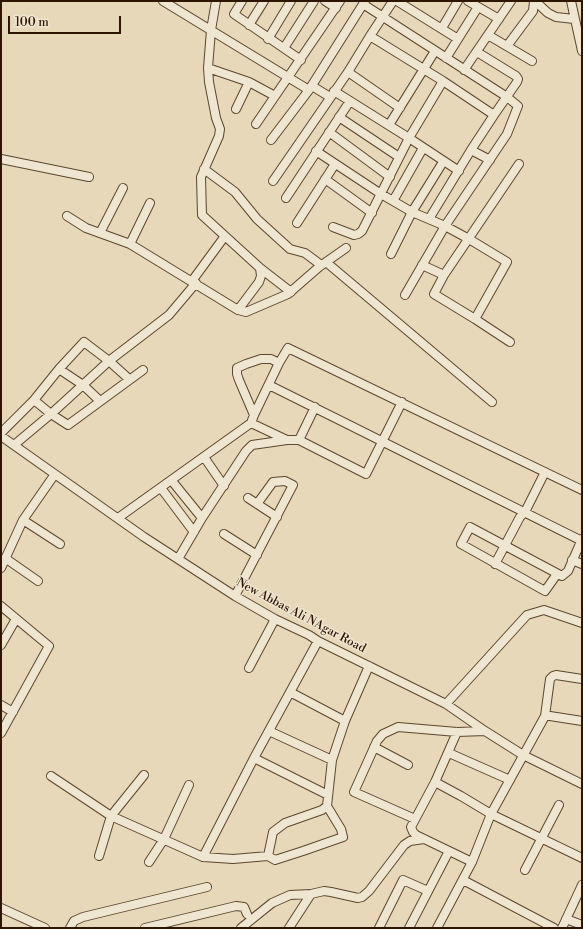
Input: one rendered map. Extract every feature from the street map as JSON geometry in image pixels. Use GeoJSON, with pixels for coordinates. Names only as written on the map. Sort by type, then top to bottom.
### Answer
{"type":"FeatureCollection","features":[{"type":"Feature","properties":{"kind":"street"},"geometry":{"type":"LineString","coordinates":[[164,1],[310,88],[350,101],[459,171]]}},
{"type":"Feature","properties":{"kind":"street"},"geometry":{"type":"LineString","coordinates":[[216,1],[211,30],[208,68],[209,82],[220,132],[201,177],[202,215],[260,268],[291,292]]}},
{"type":"Feature","properties":{"kind":"street"},"geometry":{"type":"LineString","coordinates":[[242,1],[234,14],[301,60]]}},
{"type":"Feature","properties":{"kind":"street"},"geometry":{"type":"LineString","coordinates":[[249,25],[264,1]]}},
{"type":"Feature","properties":{"kind":"street"},"geometry":{"type":"LineString","coordinates":[[268,38],[291,1]]}},
{"type":"Feature","properties":{"kind":"street"},"geometry":{"type":"LineString","coordinates":[[284,48],[314,1]]}},
{"type":"Feature","properties":{"kind":"street"},"geometry":{"type":"LineString","coordinates":[[256,124],[338,4],[325,1]]}},
{"type":"Feature","properties":{"kind":"street"},"geometry":{"type":"LineString","coordinates":[[273,181],[348,72],[382,17],[394,1]]}},
{"type":"Feature","properties":{"kind":"street"},"geometry":{"type":"LineString","coordinates":[[397,1],[458,39]]}},
{"type":"Feature","properties":{"kind":"street"},"geometry":{"type":"LineString","coordinates":[[442,28],[458,1]]}},
{"type":"Feature","properties":{"kind":"street"},"geometry":{"type":"LineString","coordinates":[[468,1],[499,19]]}},
{"type":"Feature","properties":{"kind":"street"},"geometry":{"type":"LineString","coordinates":[[464,70],[511,1]]}},
{"type":"Feature","properties":{"kind":"street"},"geometry":{"type":"LineString","coordinates":[[534,1],[548,13],[556,17],[574,19]]}},
{"type":"Feature","properties":{"kind":"street"},"geometry":{"type":"LineString","coordinates":[[507,46],[533,11],[534,1]]}},
{"type":"Feature","properties":{"kind":"street"},"geometry":{"type":"LineString","coordinates":[[571,1],[582,51]]}},
{"type":"Feature","properties":{"kind":"street"},"geometry":{"type":"LineString","coordinates":[[271,140],[310,88],[364,3],[382,17],[507,97],[518,106],[507,134],[445,226],[405,295]]}},
{"type":"Feature","properties":{"kind":"street"},"geometry":{"type":"LineString","coordinates":[[446,58],[478,7]]}},
{"type":"Feature","properties":{"kind":"street"},"geometry":{"type":"LineString","coordinates":[[488,35],[532,61]]}},
{"type":"Feature","properties":{"kind":"street"},"geometry":{"type":"LineString","coordinates":[[370,36],[443,81],[494,115]]}},
{"type":"Feature","properties":{"kind":"street"},"geometry":{"type":"LineString","coordinates":[[389,125],[435,51]]}},
{"type":"Feature","properties":{"kind":"street"},"geometry":{"type":"LineString","coordinates":[[429,219],[471,150],[518,82],[518,79],[477,52]]}},
{"type":"Feature","properties":{"kind":"street"},"geometry":{"type":"LineString","coordinates":[[208,68],[249,82],[275,96]]}},
{"type":"Feature","properties":{"kind":"street"},"geometry":{"type":"LineString","coordinates":[[348,72],[400,108]]}},
{"type":"Feature","properties":{"kind":"street"},"geometry":{"type":"LineString","coordinates":[[333,227],[354,235],[358,234],[365,227],[409,138],[443,81]]}},
{"type":"Feature","properties":{"kind":"street"},"geometry":{"type":"LineString","coordinates":[[236,109],[249,82]]}},
{"type":"Feature","properties":{"kind":"street"},"geometry":{"type":"LineString","coordinates":[[286,198],[350,101]]}},
{"type":"Feature","properties":{"kind":"street"},"geometry":{"type":"LineString","coordinates":[[339,117],[399,157]]}},
{"type":"Feature","properties":{"kind":"street"},"geometry":{"type":"LineString","coordinates":[[329,132],[390,177]]}},
{"type":"Feature","properties":{"kind":"street"},"geometry":{"type":"LineString","coordinates":[[393,201],[424,148]]}},
{"type":"Feature","properties":{"kind":"street"},"geometry":{"type":"LineString","coordinates":[[471,150],[490,160]]}},
{"type":"Feature","properties":{"kind":"street"},"geometry":{"type":"LineString","coordinates":[[316,151],[393,201],[412,212],[445,226],[507,262],[475,319]]}},
{"type":"Feature","properties":{"kind":"street"},"geometry":{"type":"LineString","coordinates":[[1,159],[88,177]]}},
{"type":"Feature","properties":{"kind":"street"},"geometry":{"type":"LineString","coordinates":[[391,254],[412,212],[443,162]]}},
{"type":"Feature","properties":{"kind":"street"},"geometry":{"type":"LineString","coordinates":[[297,224],[335,164]]}},
{"type":"Feature","properties":{"kind":"street"},"geometry":{"type":"LineString","coordinates":[[510,342],[434,294],[444,275],[520,164]]}},
{"type":"Feature","properties":{"kind":"street"},"geometry":{"type":"LineString","coordinates":[[204,169],[235,192],[258,219],[290,249],[305,252],[324,264],[492,402]]}},
{"type":"Feature","properties":{"kind":"street"},"geometry":{"type":"LineString","coordinates":[[325,179],[372,213]]}},
{"type":"Feature","properties":{"kind":"street"},"geometry":{"type":"LineString","coordinates":[[100,233],[123,188]]}},
{"type":"Feature","properties":{"kind":"street"},"geometry":{"type":"LineString","coordinates":[[130,244],[150,203]]}},
{"type":"Feature","properties":{"kind":"street"},"geometry":{"type":"LineString","coordinates":[[67,216],[86,228],[130,244],[238,310],[249,311],[291,292],[324,264],[346,248]]}},
{"type":"Feature","properties":{"kind":"street"},"geometry":{"type":"LineString","coordinates":[[14,445],[51,414],[109,361],[169,315],[194,282],[225,236]]}},
{"type":"Feature","properties":{"kind":"street"},"geometry":{"type":"LineString","coordinates":[[422,265],[444,275]]}},
{"type":"Feature","properties":{"kind":"street"},"geometry":{"type":"LineString","coordinates":[[238,310],[259,282],[261,276],[260,268]]}},
{"type":"Feature","properties":{"kind":"street"},"geometry":{"type":"LineString","coordinates":[[1,433],[34,400],[59,369],[84,342],[109,361],[129,379]]}},
{"type":"Feature","properties":{"kind":"street"},"geometry":{"type":"LineString","coordinates":[[118,518],[172,481],[251,423],[279,363],[288,348],[582,490]]}},
{"type":"Feature","properties":{"kind":"street"},"geometry":{"type":"LineString","coordinates":[[254,415],[239,380],[237,374],[238,368],[262,359],[271,359],[279,363]]}},
{"type":"Feature","properties":{"kind":"street"},"geometry":{"type":"LineString","coordinates":[[59,369],[83,385],[100,401]]}},
{"type":"Feature","properties":{"kind":"street"},"geometry":{"type":"LineString","coordinates":[[34,400],[51,414],[68,425],[143,370]]}},
{"type":"Feature","properties":{"kind":"street"},"geometry":{"type":"LineString","coordinates":[[269,385],[582,540],[566,574],[562,576],[470,527],[461,544],[545,591],[557,574]]}},
{"type":"Feature","properties":{"kind":"street"},"geometry":{"type":"LineString","coordinates":[[178,559],[202,518],[246,451],[252,445],[287,440],[299,440],[366,474],[402,402]]}},
{"type":"Feature","properties":{"kind":"street"},"geometry":{"type":"LineString","coordinates":[[299,440],[315,407]]}},
{"type":"Feature","properties":{"kind":"street"},"geometry":{"type":"LineString","coordinates":[[251,423],[287,440]]}},
{"type":"Feature","properties":{"kind":"street","name":"New Abbas Ali NAgar Road"},"geometry":{"type":"LineString","coordinates":[[1,436],[144,537],[235,596],[275,619],[446,704],[485,732],[523,755],[582,784]]}},
{"type":"Feature","properties":{"kind":"street"},"geometry":{"type":"LineString","coordinates":[[204,457],[224,486]]}},
{"type":"Feature","properties":{"kind":"street"},"geometry":{"type":"LineString","coordinates":[[495,564],[520,517],[525,512],[545,472]]}},
{"type":"Feature","properties":{"kind":"street"},"geometry":{"type":"LineString","coordinates":[[1,568],[23,520],[55,474]]}},
{"type":"Feature","properties":{"kind":"street"},"geometry":{"type":"LineString","coordinates":[[172,481],[202,518]]}},
{"type":"Feature","properties":{"kind":"street"},"geometry":{"type":"LineString","coordinates":[[235,596],[293,485],[285,481],[273,482],[257,504]]}},
{"type":"Feature","properties":{"kind":"street"},"geometry":{"type":"LineString","coordinates":[[161,488],[194,532]]}},
{"type":"Feature","properties":{"kind":"street"},"geometry":{"type":"LineString","coordinates":[[248,498],[276,517]]}},
{"type":"Feature","properties":{"kind":"street"},"geometry":{"type":"LineString","coordinates":[[23,520],[60,544]]}},
{"type":"Feature","properties":{"kind":"street"},"geometry":{"type":"LineString","coordinates":[[224,534],[257,555]]}},
{"type":"Feature","properties":{"kind":"street"},"geometry":{"type":"LineString","coordinates":[[5,558],[38,580]]}},
{"type":"Feature","properties":{"kind":"street"},"geometry":{"type":"LineString","coordinates":[[572,560],[582,564]]}},
{"type":"Feature","properties":{"kind":"street"},"geometry":{"type":"LineString","coordinates":[[1,606],[48,646],[1,733]]}},
{"type":"Feature","properties":{"kind":"street"},"geometry":{"type":"LineString","coordinates":[[446,704],[527,615],[544,610],[582,623]]}},
{"type":"Feature","properties":{"kind":"street"},"geometry":{"type":"LineString","coordinates":[[1,645],[16,619]]}},
{"type":"Feature","properties":{"kind":"street"},"geometry":{"type":"LineString","coordinates":[[249,668],[275,619]]}},
{"type":"Feature","properties":{"kind":"street"},"geometry":{"type":"LineString","coordinates":[[203,857],[254,758],[318,641]]}},
{"type":"Feature","properties":{"kind":"street"},"geometry":{"type":"LineString","coordinates":[[51,776],[111,816],[203,857],[233,859],[268,856],[275,860],[343,837],[341,829],[327,806],[332,760],[345,721],[369,666]]}},
{"type":"Feature","properties":{"kind":"street"},"geometry":{"type":"LineString","coordinates":[[437,928],[472,862],[491,814],[545,716],[550,679],[552,676],[556,675],[582,679]]}},
{"type":"Feature","properties":{"kind":"street"},"geometry":{"type":"LineString","coordinates":[[290,692],[345,721]]}},
{"type":"Feature","properties":{"kind":"street"},"geometry":{"type":"LineString","coordinates":[[1,705],[13,712]]}},
{"type":"Feature","properties":{"kind":"street"},"geometry":{"type":"LineString","coordinates":[[545,716],[582,721]]}},
{"type":"Feature","properties":{"kind":"street"},"geometry":{"type":"LineString","coordinates":[[415,819],[354,792],[374,747],[383,734],[398,727],[457,732],[485,732]]}},
{"type":"Feature","properties":{"kind":"street"},"geometry":{"type":"LineString","coordinates":[[269,730],[332,760]]}},
{"type":"Feature","properties":{"kind":"street"},"geometry":{"type":"LineString","coordinates":[[457,732],[435,782],[411,827],[413,832],[424,839],[472,862]]}},
{"type":"Feature","properties":{"kind":"street"},"geometry":{"type":"LineString","coordinates":[[374,747],[408,765]]}},
{"type":"Feature","properties":{"kind":"street"},"geometry":{"type":"LineString","coordinates":[[449,753],[510,780]]}},
{"type":"Feature","properties":{"kind":"street"},"geometry":{"type":"LineString","coordinates":[[254,758],[328,795]]}},
{"type":"Feature","properties":{"kind":"street"},"geometry":{"type":"LineString","coordinates":[[99,856],[111,816],[144,775]]}},
{"type":"Feature","properties":{"kind":"street"},"geometry":{"type":"LineString","coordinates":[[435,782],[491,814],[582,858]]}},
{"type":"Feature","properties":{"kind":"street"},"geometry":{"type":"LineString","coordinates":[[149,862],[164,839],[189,785]]}},
{"type":"Feature","properties":{"kind":"street"},"geometry":{"type":"LineString","coordinates":[[525,870],[559,805]]}},
{"type":"Feature","properties":{"kind":"street"},"geometry":{"type":"LineString","coordinates":[[268,856],[273,832],[285,823],[322,810],[327,806]]}},
{"type":"Feature","properties":{"kind":"street"},"geometry":{"type":"LineString","coordinates":[[241,928],[272,903],[290,895],[311,894],[324,891],[358,898],[362,897],[369,891],[404,845],[410,841],[424,839]]}},
{"type":"Feature","properties":{"kind":"street"},"geometry":{"type":"LineString","coordinates":[[409,928],[449,851]]}},
{"type":"Feature","properties":{"kind":"street"},"geometry":{"type":"LineString","coordinates":[[379,928],[403,880],[428,891]]}},
{"type":"Feature","properties":{"kind":"street"},"geometry":{"type":"LineString","coordinates":[[463,880],[554,928]]}},
{"type":"Feature","properties":{"kind":"street"},"geometry":{"type":"LineString","coordinates":[[562,928],[582,885]]}},
{"type":"Feature","properties":{"kind":"street"},"geometry":{"type":"LineString","coordinates":[[70,928],[74,921],[83,917],[207,887]]}},
{"type":"Feature","properties":{"kind":"street"},"geometry":{"type":"LineString","coordinates":[[292,927],[311,894]]}},
{"type":"Feature","properties":{"kind":"street"},"geometry":{"type":"LineString","coordinates":[[145,928],[236,906],[244,907],[247,914]]}},
{"type":"Feature","properties":{"kind":"street"},"geometry":{"type":"LineString","coordinates":[[1,908],[42,927]]}},
{"type":"Feature","properties":{"kind":"street"},"geometry":{"type":"LineString","coordinates":[[566,919],[582,925]]}}]}
